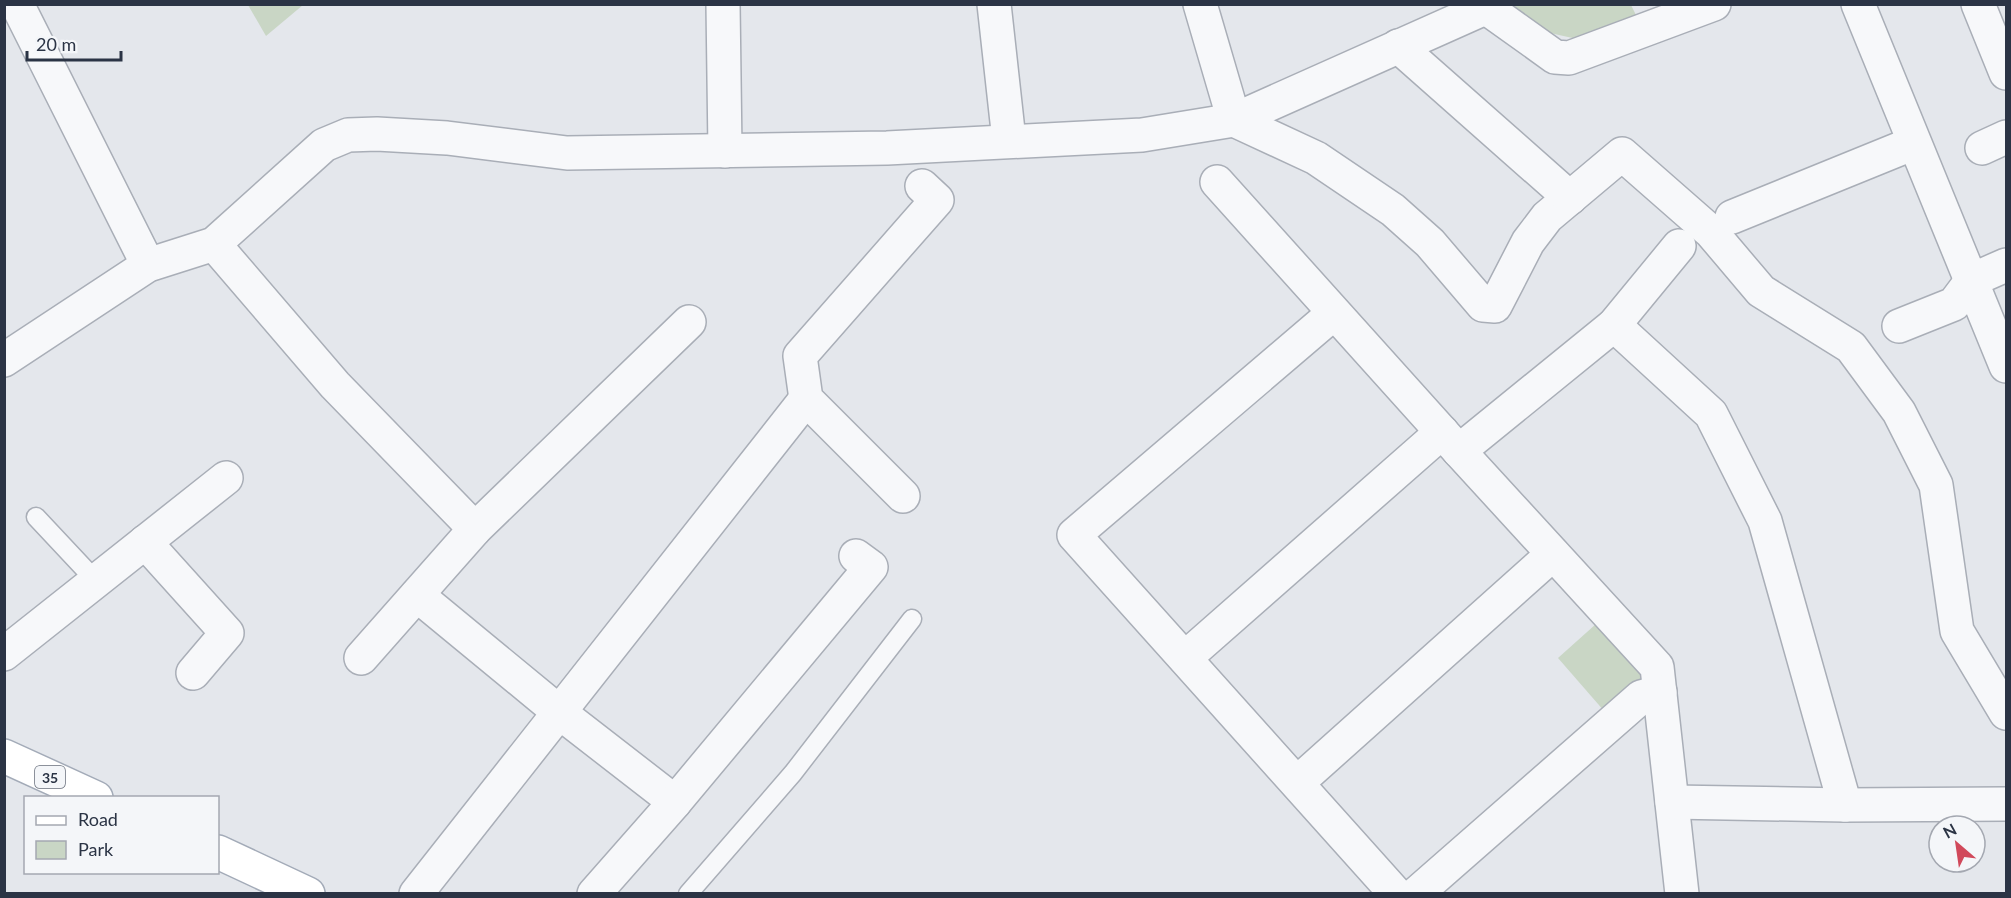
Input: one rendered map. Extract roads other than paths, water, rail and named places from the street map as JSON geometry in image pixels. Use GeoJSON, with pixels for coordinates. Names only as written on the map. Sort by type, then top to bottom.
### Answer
{"type":"FeatureCollection","features":[{"type":"Feature","properties":{"kind":"main road","name":"35"},"geometry":{"type":"LineString","coordinates":[[4,756],[92,796]]}},
{"type":"Feature","properties":{"kind":"main road"},"geometry":{"type":"LineString","coordinates":[[219,852],[309,894]]}},
{"type":"Feature","properties":{"kind":"street"},"geometry":{"type":"LineString","coordinates":[[17,4],[148,265]]}},
{"type":"Feature","properties":{"kind":"street"},"geometry":{"type":"LineString","coordinates":[[723,4],[725,151]]}},
{"type":"Feature","properties":{"kind":"street"},"geometry":{"type":"LineString","coordinates":[[994,4],[1009,140]]}},
{"type":"Feature","properties":{"kind":"street"},"geometry":{"type":"LineString","coordinates":[[1200,4],[1234,120],[1316,158],[1393,210],[1430,243],[1483,305],[1495,306],[1528,242],[1547,217],[1622,154],[1711,231],[1761,291],[1851,347],[1899,412],[1936,485],[1958,631],[2007,713]]}},
{"type":"Feature","properties":{"kind":"street"},"geometry":{"type":"LineString","coordinates":[[4,360],[148,265],[214,244],[324,145],[348,135],[377,134],[447,138],[567,153],[887,148],[1142,135],[1234,120],[1483,6],[1556,57],[1569,58],[1714,4]]}},
{"type":"Feature","properties":{"kind":"street"},"geometry":{"type":"LineString","coordinates":[[1858,4],[2007,366]]}},
{"type":"Feature","properties":{"kind":"street"},"geometry":{"type":"LineString","coordinates":[[1978,4],[2007,73]]}},
{"type":"Feature","properties":{"kind":"street"},"geometry":{"type":"LineString","coordinates":[[1398,46],[1570,198]]}},
{"type":"Feature","properties":{"kind":"street"},"geometry":{"type":"LineString","coordinates":[[1732,217],[1914,143]]}},
{"type":"Feature","properties":{"kind":"street"},"geometry":{"type":"LineString","coordinates":[[1217,182],[1450,442],[1657,667],[1682,894]]}},
{"type":"Feature","properties":{"kind":"street"},"geometry":{"type":"LineString","coordinates":[[903,496],[806,399],[800,356],[937,200],[922,186]]}},
{"type":"Feature","properties":{"kind":"street"},"geometry":{"type":"LineString","coordinates":[[214,244],[336,385],[475,529]]}},
{"type":"Feature","properties":{"kind":"street"},"geometry":{"type":"LineString","coordinates":[[1185,658],[1450,442],[1614,325],[1678,246]]}},
{"type":"Feature","properties":{"kind":"street"},"geometry":{"type":"LineString","coordinates":[[1899,326],[1954,304],[1972,280],[2007,265]]}},
{"type":"Feature","properties":{"kind":"street"},"geometry":{"type":"LineString","coordinates":[[1334,313],[1074,535],[1396,894]]}},
{"type":"Feature","properties":{"kind":"street"},"geometry":{"type":"LineString","coordinates":[[361,658],[475,529],[689,322]]}},
{"type":"Feature","properties":{"kind":"street"},"geometry":{"type":"LineString","coordinates":[[1614,325],[1711,414],[1765,521],[1845,805]]}},
{"type":"Feature","properties":{"kind":"street"},"geometry":{"type":"LineString","coordinates":[[416,894],[806,399]]}},
{"type":"Feature","properties":{"kind":"street"},"geometry":{"type":"LineString","coordinates":[[4,654],[226,478]]}},
{"type":"Feature","properties":{"kind":"street"},"geometry":{"type":"LineString","coordinates":[[145,542],[227,633],[193,673]]}},
{"type":"Feature","properties":{"kind":"street"},"geometry":{"type":"LineString","coordinates":[[1297,783],[1553,554]]}},
{"type":"Feature","properties":{"kind":"street"},"geometry":{"type":"LineString","coordinates":[[594,894],[675,802],[871,567],[856,556]]}},
{"type":"Feature","properties":{"kind":"street"},"geometry":{"type":"LineString","coordinates":[[417,595],[559,712],[675,802]]}},
{"type":"Feature","properties":{"kind":"street"},"geometry":{"type":"LineString","coordinates":[[1416,894],[1641,697],[1660,692]]}},
{"type":"Feature","properties":{"kind":"street"},"geometry":{"type":"LineString","coordinates":[[1672,802],[1845,805],[2007,804]]}},
{"type":"Feature","properties":{"kind":"lane"},"geometry":{"type":"LineString","coordinates":[[36,517],[96,581]]}},
{"type":"Feature","properties":{"kind":"lane"},"geometry":{"type":"LineString","coordinates":[[688,894],[793,773],[912,619]]}}]}
